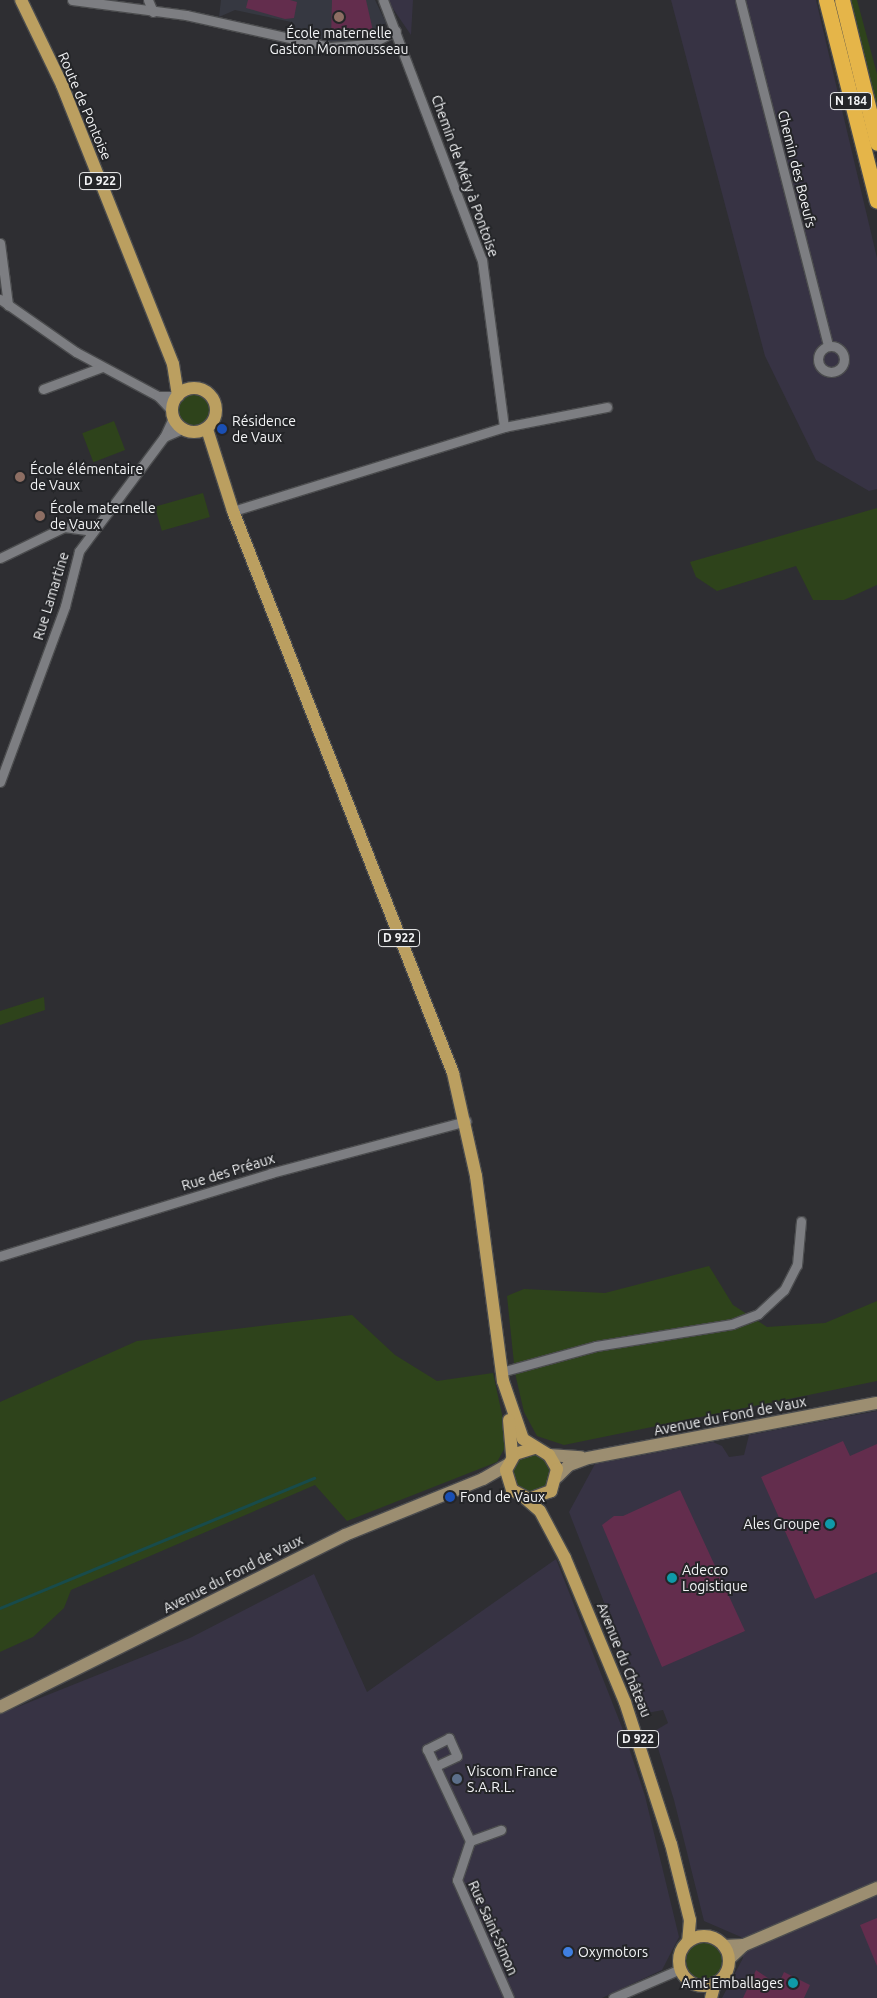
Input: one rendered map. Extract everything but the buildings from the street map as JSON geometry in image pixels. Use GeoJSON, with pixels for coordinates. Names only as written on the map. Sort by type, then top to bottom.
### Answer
{"type":"FeatureCollection","features":[{"type":"Feature","properties":{"kind":"highway","name":"N 184"},"geometry":{"type":"LineString","coordinates":[[826,0],[877,201]]}},
{"type":"Feature","properties":{"kind":"highway","name":"N 184"},"geometry":{"type":"LineString","coordinates":[[842,0],[877,143]]}},
{"type":"Feature","properties":{"kind":"main road","name":"Route de Pontoise"},"geometry":{"type":"LineString","coordinates":[[21,0],[62,85],[173,364],[178,396]]}},
{"type":"Feature","properties":{"kind":"main road","name":"Route de Pontoise"},"geometry":{"type":"LineString","coordinates":[[173,364],[191,388]]}},
{"type":"Feature","properties":{"kind":"main road"},"geometry":{"type":"LineString","coordinates":[[191,388],[205,391],[214,401],[216,416],[207,428],[187,430],[173,414],[178,396],[191,388]]}},
{"type":"Feature","properties":{"kind":"main road","name":"D 922"},"geometry":{"type":"LineString","coordinates":[[207,428],[233,511],[453,1073],[466,1121],[502,1377],[510,1461]]}},
{"type":"Feature","properties":{"kind":"main road","name":"D 922"},"geometry":{"type":"LineString","coordinates":[[187,430],[233,511]]}},
{"type":"Feature","properties":{"kind":"main road","name":"D 922"},"geometry":{"type":"LineString","coordinates":[[502,1377],[522,1437],[535,1448]]}},
{"type":"Feature","properties":{"kind":"main road"},"geometry":{"type":"LineString","coordinates":[[535,1448],[549,1454],[557,1477],[548,1493],[526,1499],[507,1483],[510,1461],[522,1450],[535,1448]]}},
{"type":"Feature","properties":{"kind":"main road","name":"Avenue du Château"},"geometry":{"type":"LineString","coordinates":[[548,1493],[548,1509],[565,1558],[609,1660],[654,1783],[690,1920],[688,1942]]}},
{"type":"Feature","properties":{"kind":"main road","name":"Avenue du Château"},"geometry":{"type":"LineString","coordinates":[[526,1499],[540,1511],[565,1558]]}},
{"type":"Feature","properties":{"kind":"main road","name":"Avenue du Château"},"geometry":{"type":"LineString","coordinates":[[690,1920],[704,1936]]}},
{"type":"Feature","properties":{"kind":"main road"},"geometry":{"type":"LineString","coordinates":[[703,1998],[696,1984],[680,1969],[680,1954],[688,1942],[704,1936],[724,1946],[729,1960],[725,1974],[715,1983],[711,1998]]}},
{"type":"Feature","properties":{"kind":"main road"},"geometry":{"type":"LineString","coordinates":[[696,1984],[715,1983]]}},
{"type":"Feature","properties":{"kind":"street"},"geometry":{"type":"LineString","coordinates":[[72,0],[153,12],[330,47],[370,44],[396,31]]}},
{"type":"Feature","properties":{"kind":"street"},"geometry":{"type":"LineString","coordinates":[[148,0],[153,12]]}},
{"type":"Feature","properties":{"kind":"street","name":"Chemin de Méry à Pontoise"},"geometry":{"type":"LineString","coordinates":[[383,0],[482,260],[504,427]]}},
{"type":"Feature","properties":{"kind":"street","name":"Chemin des Boeufs"},"geometry":{"type":"LineString","coordinates":[[740,0],[828,345]]}},
{"type":"Feature","properties":{"kind":"street"},"geometry":{"type":"LineString","coordinates":[[0,243],[8,304]]}},
{"type":"Feature","properties":{"kind":"street"},"geometry":{"type":"LineString","coordinates":[[0,299],[102,367],[158,396],[173,414]]}},
{"type":"Feature","properties":{"kind":"street"},"geometry":{"type":"LineString","coordinates":[[43,389],[102,367]]}},
{"type":"Feature","properties":{"kind":"street"},"geometry":{"type":"LineString","coordinates":[[158,396],[178,396]]}},
{"type":"Feature","properties":{"kind":"street"},"geometry":{"type":"LineString","coordinates":[[233,511],[504,427],[607,407]]}},
{"type":"Feature","properties":{"kind":"street","name":"Rue Lamartine"},"geometry":{"type":"LineString","coordinates":[[0,782],[66,606],[79,551],[92,531],[164,437],[173,414]]}},
{"type":"Feature","properties":{"kind":"street","name":"Rue Lamartine"},"geometry":{"type":"LineString","coordinates":[[164,437],[187,430]]}},
{"type":"Feature","properties":{"kind":"street"},"geometry":{"type":"LineString","coordinates":[[0,558],[64,527],[92,531]]}},
{"type":"Feature","properties":{"kind":"street","name":"Rue des Préaux"},"geometry":{"type":"LineString","coordinates":[[0,1256],[272,1173],[466,1121]]}},
{"type":"Feature","properties":{"kind":"street"},"geometry":{"type":"LineString","coordinates":[[502,1377],[596,1346],[724,1325],[758,1314],[784,1290],[797,1265],[800,1221]]}},
{"type":"Feature","properties":{"kind":"street","name":"Avenue du Fond de Vaux"},"geometry":{"type":"LineString","coordinates":[[557,1477],[569,1465],[588,1458],[877,1403]]}},
{"type":"Feature","properties":{"kind":"street","name":"Avenue du Fond de Vaux"},"geometry":{"type":"LineString","coordinates":[[549,1454],[588,1458]]}},
{"type":"Feature","properties":{"kind":"street","name":"Avenue du Fond de Vaux"},"geometry":{"type":"LineString","coordinates":[[0,1707],[345,1534],[484,1479],[510,1461]]}},
{"type":"Feature","properties":{"kind":"street"},"geometry":{"type":"LineString","coordinates":[[484,1479],[498,1478],[507,1483]]}},
{"type":"Feature","properties":{"kind":"street"},"geometry":{"type":"LineString","coordinates":[[436,1766],[470,1841],[501,1830]]}},
{"type":"Feature","properties":{"kind":"street","name":"Rue Saint-Simon"},"geometry":{"type":"LineString","coordinates":[[470,1841],[457,1880],[509,1998]]}},
{"type":"Feature","properties":{"kind":"street"},"geometry":{"type":"LineString","coordinates":[[724,1946],[744,1945],[877,1888]]}},
{"type":"Feature","properties":{"kind":"street"},"geometry":{"type":"LineString","coordinates":[[729,1960],[744,1945]]}},
{"type":"Feature","properties":{"kind":"street"},"geometry":{"type":"LineString","coordinates":[[613,1998],[680,1969]]}},
{"type":"Feature","properties":{"kind":"shaded area"},"geometry":{"type":"Polygon","coordinates":[[[221,0],[375,0],[386,23],[382,32],[368,39],[331,43],[300,37],[291,22],[235,10],[219,17],[221,0]]]}},
{"type":"Feature","properties":{"kind":"shaded area"},"geometry":{"type":"Polygon","coordinates":[[[387,0],[413,0],[411,35],[387,0]]]}},
{"type":"Feature","properties":{"kind":"shaded area"},"geometry":{"type":"Polygon","coordinates":[[[671,0],[816,0],[877,258],[877,489],[869,491],[816,460],[765,356],[671,0]]]}},
{"type":"Feature","properties":{"kind":"shaded area"},"geometry":{"type":"Polygon","coordinates":[[[877,1411],[877,1998],[722,1998],[743,1958],[741,1937],[704,1921],[674,1800],[653,1732],[668,1723],[663,1710],[647,1713],[569,1512],[595,1464],[713,1442],[722,1446],[729,1457],[744,1455],[749,1435],[877,1411]]]}},
{"type":"Feature","properties":{"kind":"shaded area"},"geometry":{"type":"Polygon","coordinates":[[[556,1559],[623,1730],[645,1796],[679,1937],[662,1970],[602,1998],[0,1998],[0,1714],[190,1638],[314,1574],[367,1692],[556,1559]]]}},
{"type":"Feature","properties":{"kind":"green space"},"geometry":{"type":"Polygon","coordinates":[[[849,0],[857,0],[877,74],[877,114],[849,0]]]}},
{"type":"Feature","properties":{"kind":"green space"},"geometry":{"type":"Polygon","coordinates":[[[193,393],[205,398],[210,410],[205,422],[193,427],[181,422],[176,410],[181,398],[193,393]]]}},
{"type":"Feature","properties":{"kind":"green space"},"geometry":{"type":"Polygon","coordinates":[[[114,421],[125,450],[93,462],[82,433],[114,421]]]}},
{"type":"Feature","properties":{"kind":"green space"},"geometry":{"type":"Polygon","coordinates":[[[203,493],[210,517],[162,531],[155,507],[203,493]]]}},
{"type":"Feature","properties":{"kind":"green space"},"geometry":{"type":"Polygon","coordinates":[[[877,508],[877,585],[844,600],[813,600],[796,566],[717,591],[696,577],[690,562],[877,508]]]}},
{"type":"Feature","properties":{"kind":"green space"},"geometry":{"type":"Polygon","coordinates":[[[44,997],[45,1010],[0,1025],[0,1011],[44,997]]]}},
{"type":"Feature","properties":{"kind":"green space"},"geometry":{"type":"Polygon","coordinates":[[[709,1266],[733,1305],[767,1327],[825,1323],[877,1301],[877,1381],[564,1445],[537,1436],[524,1412],[515,1373],[507,1296],[524,1289],[605,1293],[709,1266]]]}},
{"type":"Feature","properties":{"kind":"green space"},"geometry":{"type":"Polygon","coordinates":[[[352,1315],[395,1355],[437,1381],[493,1373],[508,1442],[497,1462],[347,1521],[315,1485],[71,1590],[64,1608],[33,1637],[0,1652],[0,1402],[137,1341],[352,1315]]]}},
{"type":"Feature","properties":{"kind":"green space"},"geometry":{"type":"Polygon","coordinates":[[[531,1454],[545,1460],[551,1474],[545,1488],[531,1494],[517,1488],[511,1474],[517,1460],[531,1454]]]}},
{"type":"Feature","properties":{"kind":"green space"},"geometry":{"type":"Polygon","coordinates":[[[704,1943],[711,1944],[717,1948],[721,1954],[721,1968],[717,1974],[711,1978],[704,1979],[697,1978],[691,1974],[687,1968],[686,1961],[687,1954],[691,1948],[697,1944],[704,1943]]]}},
{"type":"Feature","properties":{"kind":"waterway"},"geometry":{"type":"LineString","coordinates":[[0,1608],[314,1478]]}},
{"type":"Feature","properties":{"kind":"place","name":"École maternelle Gaston Monmousseau"},"geometry":{"type":"Point","coordinates":[339,17]}},
{"type":"Feature","properties":{"kind":"place","name":"Résidence de Vaux"},"geometry":{"type":"Point","coordinates":[222,429]}},
{"type":"Feature","properties":{"kind":"place","name":"École élémentaire de Vaux"},"geometry":{"type":"Point","coordinates":[20,477]}},
{"type":"Feature","properties":{"kind":"place","name":"École maternelle de Vaux"},"geometry":{"type":"Point","coordinates":[40,516]}},
{"type":"Feature","properties":{"kind":"place","name":"Fond de Vaux"},"geometry":{"type":"Point","coordinates":[450,1497]}},
{"type":"Feature","properties":{"kind":"place","name":"Ales Groupe"},"geometry":{"type":"Point","coordinates":[830,1524]}},
{"type":"Feature","properties":{"kind":"place","name":"Adecco Logistique"},"geometry":{"type":"Point","coordinates":[672,1578]}},
{"type":"Feature","properties":{"kind":"place","name":"Viscom France S.A.R.L."},"geometry":{"type":"Point","coordinates":[457,1779]}},
{"type":"Feature","properties":{"kind":"place","name":"Oxymotors"},"geometry":{"type":"Point","coordinates":[568,1952]}},
{"type":"Feature","properties":{"kind":"place","name":"Amt Emballages"},"geometry":{"type":"Point","coordinates":[793,1983]}}]}
